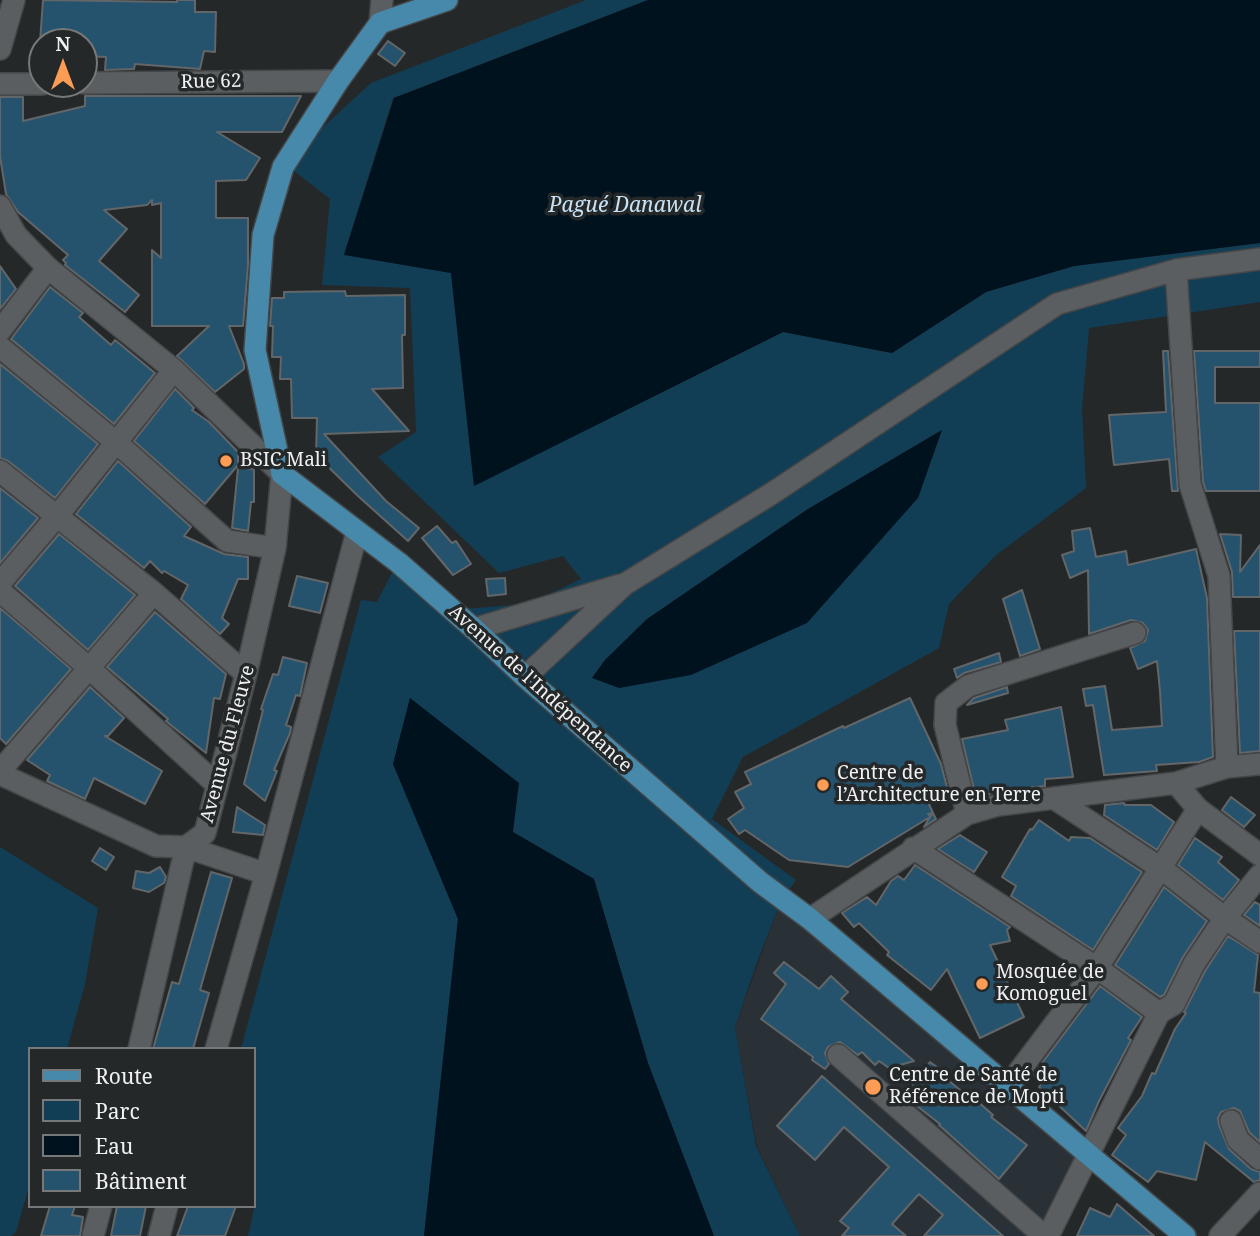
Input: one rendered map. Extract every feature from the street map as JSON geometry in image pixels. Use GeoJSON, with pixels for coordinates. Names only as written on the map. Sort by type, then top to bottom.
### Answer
{"type":"FeatureCollection","features":[{"type":"Feature","properties":{"kind":"main road"},"geometry":{"type":"LineString","coordinates":[[282,474],[255,350],[263,235],[283,167],[338,81],[380,23],[447,0]]}},
{"type":"Feature","properties":{"kind":"main road","name":"Avenue de l'Indépendance"},"geometry":{"type":"LineString","coordinates":[[282,474],[398,563],[760,882],[810,919],[1185,1236]]}},
{"type":"Feature","properties":{"kind":"street"},"geometry":{"type":"LineString","coordinates":[[0,49],[14,0]]}},
{"type":"Feature","properties":{"kind":"street"},"geometry":{"type":"LineString","coordinates":[[380,23],[382,0]]}},
{"type":"Feature","properties":{"kind":"street","name":"Rue 62"},"geometry":{"type":"LineString","coordinates":[[98,83],[338,81]]}},
{"type":"Feature","properties":{"kind":"street"},"geometry":{"type":"LineString","coordinates":[[0,84],[28,84]]}},
{"type":"Feature","properties":{"kind":"street"},"geometry":{"type":"LineString","coordinates":[[0,206],[16,235],[48,268],[174,370],[282,474]]}},
{"type":"Feature","properties":{"kind":"street"},"geometry":{"type":"LineString","coordinates":[[525,677],[625,584],[771,494],[1057,304],[1176,270],[1260,259]]}},
{"type":"Feature","properties":{"kind":"street"},"geometry":{"type":"LineString","coordinates":[[0,331],[48,268]]}},
{"type":"Feature","properties":{"kind":"street"},"geometry":{"type":"LineString","coordinates":[[1176,270],[1190,484],[1219,576],[1227,767]]}},
{"type":"Feature","properties":{"kind":"street"},"geometry":{"type":"LineString","coordinates":[[0,347],[117,443],[227,541],[275,548]]}},
{"type":"Feature","properties":{"kind":"street"},"geometry":{"type":"LineString","coordinates":[[0,583],[174,370]]}},
{"type":"Feature","properties":{"kind":"street"},"geometry":{"type":"LineString","coordinates":[[0,471],[154,593],[246,674]]}},
{"type":"Feature","properties":{"kind":"street","name":"Avenue du Fleuve"},"geometry":{"type":"LineString","coordinates":[[186,847],[205,833],[246,674],[275,548],[282,474]]}},
{"type":"Feature","properties":{"kind":"street"},"geometry":{"type":"LineString","coordinates":[[217,1047],[266,874],[357,532]]}},
{"type":"Feature","properties":{"kind":"street"},"geometry":{"type":"LineString","coordinates":[[474,629],[625,584]]}},
{"type":"Feature","properties":{"kind":"street"},"geometry":{"type":"LineString","coordinates":[[0,591],[216,784]]}},
{"type":"Feature","properties":{"kind":"street"},"geometry":{"type":"LineString","coordinates":[[154,593],[0,773],[156,846],[186,847],[266,874]]}},
{"type":"Feature","properties":{"kind":"street"},"geometry":{"type":"LineString","coordinates":[[967,814],[945,725],[946,703],[968,686],[1135,633]]}},
{"type":"Feature","properties":{"kind":"street"},"geometry":{"type":"LineString","coordinates":[[810,919],[967,814],[998,805],[1176,783],[1227,767],[1260,764]]}},
{"type":"Feature","properties":{"kind":"street"},"geometry":{"type":"LineString","coordinates":[[1176,783],[1198,809],[1260,855]]}},
{"type":"Feature","properties":{"kind":"street"},"geometry":{"type":"LineString","coordinates":[[1055,799],[1162,869],[1224,918],[1260,942]]}},
{"type":"Feature","properties":{"kind":"street"},"geometry":{"type":"LineString","coordinates":[[1008,1086],[1097,968],[1198,809]]}},
{"type":"Feature","properties":{"kind":"street"},"geometry":{"type":"LineString","coordinates":[[139,1047],[186,847]]}},
{"type":"Feature","properties":{"kind":"street"},"geometry":{"type":"LineString","coordinates":[[913,848],[1097,968],[1159,1013]]}},
{"type":"Feature","properties":{"kind":"street"},"geometry":{"type":"LineString","coordinates":[[838,1055],[1046,1236],[1090,1154],[1159,1013],[1174,1004],[1194,964],[1224,918],[1260,875]]}},
{"type":"Feature","properties":{"kind":"street"},"geometry":{"type":"LineString","coordinates":[[1231,1121],[1238,1140],[1260,1159]]}},
{"type":"Feature","properties":{"kind":"street"},"geometry":{"type":"LineString","coordinates":[[1220,1236],[1260,1193]]}},
{"type":"Feature","properties":{"kind":"street"},"geometry":{"type":"LineString","coordinates":[[93,1236],[101,1208]]}},
{"type":"Feature","properties":{"kind":"street"},"geometry":{"type":"LineString","coordinates":[[159,1236],[166,1208]]}},
{"type":"Feature","properties":{"kind":"shaded area","name":"Centre de Santé de Référence de Mopti"},"geometry":{"type":"Polygon","coordinates":[[[781,901],[1088,1160],[1042,1236],[800,1236],[757,1146],[735,1027],[781,901]]]}},
{"type":"Feature","properties":{"kind":"green space"},"geometry":{"type":"Polygon","coordinates":[[[586,0],[648,0],[393,98],[344,254],[451,273],[474,486],[783,332],[892,353],[986,292],[1074,266],[1260,243],[1260,302],[1089,328],[1082,409],[1086,488],[996,555],[949,604],[939,648],[743,757],[712,819],[796,880],[781,901],[735,1027],[756,1146],[800,1236],[714,1236],[648,1063],[594,879],[513,832],[410,698],[393,764],[458,919],[424,1236],[248,1236],[254,1208],[256,1208],[256,1047],[242,1047],[361,600],[377,602],[396,565],[448,610],[529,604],[581,579],[563,556],[499,573],[378,457],[416,432],[410,288],[322,285],[330,199],[284,163],[371,83],[586,0]],[[940,431],[808,509],[647,619],[605,660],[592,678],[918,498],[940,431]]]}},
{"type":"Feature","properties":{"kind":"green space"},"geometry":{"type":"Polygon","coordinates":[[[0,847],[98,908],[85,984],[68,1047],[28,1047],[28,1190],[16,1232],[11,1236],[0,1236],[0,847]]]}},
{"type":"Feature","properties":{"kind":"water","name":"Pagué Danawal"},"geometry":{"type":"Polygon","coordinates":[[[648,0],[1260,0],[1260,243],[1074,266],[986,292],[892,353],[783,332],[474,486],[451,273],[344,255],[394,98],[648,0]]]}},
{"type":"Feature","properties":{"kind":"water"},"geometry":{"type":"Polygon","coordinates":[[[942,430],[918,498],[807,623],[691,675],[619,688],[592,678],[605,660],[647,619],[808,509],[942,430]]]}},
{"type":"Feature","properties":{"kind":"water"},"geometry":{"type":"Polygon","coordinates":[[[410,698],[519,783],[513,832],[594,879],[648,1063],[714,1236],[424,1236],[458,919],[393,764],[410,698]]]}},
{"type":"Feature","properties":{"kind":"building"},"geometry":{"type":"Polygon","coordinates":[[[43,0],[195,0],[195,12],[216,12],[215,52],[204,51],[200,69],[135,64],[134,69],[105,70],[106,57],[98,57],[98,28],[41,28],[43,0]]]}},
{"type":"Feature","properties":{"kind":"building"},"geometry":{"type":"Polygon","coordinates":[[[388,41],[405,53],[395,66],[378,54],[388,41]]]}},
{"type":"Feature","properties":{"kind":"building"},"geometry":{"type":"Polygon","coordinates":[[[98,96],[301,96],[282,132],[217,132],[260,158],[246,180],[216,181],[216,218],[248,218],[248,266],[243,326],[229,326],[244,369],[215,392],[177,356],[209,326],[152,326],[152,250],[161,258],[161,203],[152,205],[152,200],[147,205],[104,210],[127,229],[99,261],[139,295],[125,312],[65,265],[63,260],[68,255],[18,212],[6,194],[0,156],[0,97],[23,97],[23,121],[85,106],[85,98],[98,96]]]}},
{"type":"Feature","properties":{"kind":"building"},"geometry":{"type":"Polygon","coordinates":[[[0,266],[16,289],[0,309],[0,266]]]}},
{"type":"Feature","properties":{"kind":"building"},"geometry":{"type":"Polygon","coordinates":[[[50,287],[83,313],[79,317],[111,345],[115,340],[155,373],[114,424],[11,339],[50,287]]]}},
{"type":"Feature","properties":{"kind":"building"},"geometry":{"type":"Polygon","coordinates":[[[345,291],[346,296],[405,295],[405,335],[402,335],[403,388],[372,389],[409,431],[324,434],[386,501],[419,528],[408,541],[316,455],[317,418],[292,418],[291,379],[280,379],[281,357],[272,357],[272,298],[284,298],[284,292],[345,291]]]}},
{"type":"Feature","properties":{"kind":"building"},"geometry":{"type":"Polygon","coordinates":[[[1163,351],[1168,351],[1178,491],[1172,491],[1169,459],[1114,465],[1113,457],[1109,415],[1166,412],[1163,351]]]}},
{"type":"Feature","properties":{"kind":"building"},"geometry":{"type":"Polygon","coordinates":[[[1194,351],[1260,351],[1260,367],[1215,367],[1215,403],[1260,403],[1260,491],[1206,491],[1203,482],[1194,351]]]}},
{"type":"Feature","properties":{"kind":"building"},"geometry":{"type":"Polygon","coordinates":[[[0,364],[98,444],[55,498],[8,461],[0,458],[0,364]]]}},
{"type":"Feature","properties":{"kind":"building"},"geometry":{"type":"Polygon","coordinates":[[[175,389],[194,408],[192,410],[209,422],[238,452],[238,465],[205,504],[134,441],[175,389]]]}},
{"type":"Feature","properties":{"kind":"building"},"geometry":{"type":"Polygon","coordinates":[[[118,461],[191,527],[184,536],[224,554],[248,557],[248,579],[238,579],[222,618],[229,624],[220,634],[181,599],[188,585],[164,571],[162,573],[150,561],[144,568],[76,514],[118,461]]]}},
{"type":"Feature","properties":{"kind":"building"},"geometry":{"type":"Polygon","coordinates":[[[238,468],[254,469],[254,502],[251,502],[248,531],[232,528],[238,468]]]}},
{"type":"Feature","properties":{"kind":"building"},"geometry":{"type":"Polygon","coordinates":[[[0,488],[38,518],[0,563],[0,488]]]}},
{"type":"Feature","properties":{"kind":"building"},"geometry":{"type":"Polygon","coordinates":[[[437,526],[452,543],[456,541],[471,564],[453,575],[422,538],[437,526]]]}},
{"type":"Feature","properties":{"kind":"building"},"geometry":{"type":"Polygon","coordinates":[[[1090,528],[1096,557],[1126,551],[1128,565],[1196,549],[1207,598],[1213,757],[1199,762],[1156,765],[1157,771],[1104,775],[1093,705],[1086,706],[1083,689],[1105,686],[1112,730],[1162,726],[1157,661],[1138,669],[1130,648],[1145,641],[1148,630],[1143,623],[1131,620],[1089,634],[1088,570],[1070,578],[1062,555],[1074,551],[1072,531],[1090,528]]]}},
{"type":"Feature","properties":{"kind":"building"},"geometry":{"type":"Polygon","coordinates":[[[59,534],[135,595],[88,650],[15,586],[59,534]]]}},
{"type":"Feature","properties":{"kind":"building"},"geometry":{"type":"Polygon","coordinates":[[[1220,534],[1241,535],[1240,572],[1260,545],[1260,597],[1233,597],[1232,572],[1220,534]]]}},
{"type":"Feature","properties":{"kind":"building"},"geometry":{"type":"Polygon","coordinates":[[[297,576],[328,583],[320,613],[289,606],[297,576]]]}},
{"type":"Feature","properties":{"kind":"building"},"geometry":{"type":"Polygon","coordinates":[[[505,578],[506,594],[488,596],[486,579],[505,578]]]}},
{"type":"Feature","properties":{"kind":"building"},"geometry":{"type":"Polygon","coordinates":[[[1022,590],[1040,649],[1020,656],[1003,599],[1022,590]]]}},
{"type":"Feature","properties":{"kind":"building"},"geometry":{"type":"Polygon","coordinates":[[[0,608],[71,669],[6,744],[0,738],[0,608]]]}},
{"type":"Feature","properties":{"kind":"building"},"geometry":{"type":"Polygon","coordinates":[[[155,612],[226,674],[220,699],[214,698],[206,753],[107,667],[155,612]]]}},
{"type":"Feature","properties":{"kind":"building"},"geometry":{"type":"Polygon","coordinates":[[[1234,631],[1260,631],[1260,751],[1240,753],[1234,631]]]}},
{"type":"Feature","properties":{"kind":"building"},"geometry":{"type":"Polygon","coordinates":[[[999,653],[1001,662],[964,673],[957,678],[954,669],[999,653]]]}},
{"type":"Feature","properties":{"kind":"building"},"geometry":{"type":"Polygon","coordinates":[[[283,657],[307,663],[300,696],[296,695],[286,725],[291,727],[290,733],[274,770],[277,771],[265,801],[244,784],[263,710],[261,709],[273,674],[278,675],[283,657]]]}},
{"type":"Feature","properties":{"kind":"building"},"geometry":{"type":"Polygon","coordinates":[[[90,687],[124,718],[105,736],[162,771],[145,804],[94,778],[85,799],[47,781],[50,775],[27,760],[90,687]]]}},
{"type":"Feature","properties":{"kind":"building"},"geometry":{"type":"Polygon","coordinates":[[[1007,687],[1008,693],[967,705],[974,698],[1007,687]]]}},
{"type":"Feature","properties":{"kind":"building"},"geometry":{"type":"Polygon","coordinates":[[[910,698],[941,764],[950,799],[928,802],[936,819],[924,827],[930,817],[848,867],[789,860],[745,830],[739,834],[728,819],[744,808],[735,792],[751,784],[745,772],[910,698]]]}},
{"type":"Feature","properties":{"kind":"building"},"geometry":{"type":"Polygon","coordinates":[[[1061,707],[1073,777],[1045,779],[1045,786],[996,792],[976,798],[962,739],[1008,730],[1005,720],[1061,707]]]}},
{"type":"Feature","properties":{"kind":"building"},"geometry":{"type":"Polygon","coordinates":[[[1231,797],[1255,815],[1244,827],[1222,810],[1231,797]]]}},
{"type":"Feature","properties":{"kind":"building"},"geometry":{"type":"Polygon","coordinates":[[[1105,805],[1151,805],[1174,822],[1157,850],[1104,815],[1105,805]]]}},
{"type":"Feature","properties":{"kind":"building"},"geometry":{"type":"Polygon","coordinates":[[[237,807],[265,825],[263,835],[233,832],[237,807]]]}},
{"type":"Feature","properties":{"kind":"building"},"geometry":{"type":"Polygon","coordinates":[[[1039,820],[1069,841],[1071,837],[1090,838],[1142,872],[1093,950],[1011,896],[1016,886],[1002,877],[1030,829],[1032,830],[1039,820]]]}},
{"type":"Feature","properties":{"kind":"building"},"geometry":{"type":"Polygon","coordinates":[[[960,835],[987,852],[974,872],[938,849],[960,835]]]}},
{"type":"Feature","properties":{"kind":"building"},"geometry":{"type":"Polygon","coordinates":[[[1195,838],[1222,857],[1218,862],[1239,880],[1223,900],[1178,865],[1195,838]]]}},
{"type":"Feature","properties":{"kind":"building"},"geometry":{"type":"Polygon","coordinates":[[[100,848],[114,857],[106,870],[92,861],[100,848]]]}},
{"type":"Feature","properties":{"kind":"building"},"geometry":{"type":"Polygon","coordinates":[[[915,865],[1010,927],[1007,930],[1010,941],[990,945],[1024,1017],[980,1038],[947,969],[931,990],[887,955],[889,952],[859,923],[854,927],[842,913],[867,897],[876,905],[891,881],[898,876],[904,880],[915,865]]]}},
{"type":"Feature","properties":{"kind":"building"},"geometry":{"type":"Polygon","coordinates":[[[160,867],[166,877],[164,883],[149,892],[133,888],[136,871],[149,873],[160,867]]]}},
{"type":"Feature","properties":{"kind":"building"},"geometry":{"type":"Polygon","coordinates":[[[211,872],[232,878],[200,990],[209,993],[194,1047],[154,1047],[172,982],[179,984],[211,872]]]}},
{"type":"Feature","properties":{"kind":"building"},"geometry":{"type":"Polygon","coordinates":[[[1164,887],[1207,921],[1183,957],[1164,995],[1160,997],[1115,965],[1164,887]]]}},
{"type":"Feature","properties":{"kind":"building"},"geometry":{"type":"Polygon","coordinates":[[[1255,902],[1260,905],[1260,926],[1244,915],[1255,902]]]}},
{"type":"Feature","properties":{"kind":"building"},"geometry":{"type":"Polygon","coordinates":[[[1228,936],[1258,955],[1254,992],[1260,993],[1260,1142],[1249,1132],[1240,1111],[1234,1108],[1221,1112],[1218,1118],[1229,1149],[1251,1169],[1260,1172],[1260,1180],[1254,1182],[1205,1142],[1196,1180],[1157,1171],[1148,1182],[1112,1155],[1126,1135],[1118,1128],[1142,1096],[1152,1073],[1155,1074],[1205,971],[1228,936]]]}},
{"type":"Feature","properties":{"kind":"building"},"geometry":{"type":"Polygon","coordinates":[[[784,962],[819,989],[831,976],[848,992],[841,999],[914,1061],[889,1068],[879,1061],[875,1065],[862,1052],[858,1055],[840,1042],[828,1047],[825,1053],[829,1064],[825,1069],[812,1060],[813,1057],[761,1019],[786,984],[774,973],[784,962]]]}},
{"type":"Feature","properties":{"kind":"building"},"geometry":{"type":"Polygon","coordinates":[[[1100,986],[1142,1017],[1128,1038],[1131,1040],[1086,1131],[1039,1087],[1042,1083],[1033,1075],[1100,986]]]}},
{"type":"Feature","properties":{"kind":"building"},"geometry":{"type":"Polygon","coordinates":[[[930,1062],[945,1073],[943,1076],[966,1095],[968,1093],[993,1115],[991,1117],[1027,1145],[999,1179],[940,1124],[904,1096],[930,1062]]]}},
{"type":"Feature","properties":{"kind":"building"},"geometry":{"type":"Polygon","coordinates":[[[822,1076],[1003,1236],[924,1236],[943,1215],[919,1194],[892,1224],[906,1236],[842,1236],[849,1228],[840,1221],[889,1167],[844,1127],[815,1160],[777,1126],[822,1076]]]}},
{"type":"Feature","properties":{"kind":"building"},"geometry":{"type":"Polygon","coordinates":[[[1117,1204],[1154,1236],[1077,1236],[1090,1208],[1110,1217],[1117,1204]]]}},
{"type":"Feature","properties":{"kind":"building"},"geometry":{"type":"Polygon","coordinates":[[[49,1208],[74,1208],[72,1215],[83,1217],[80,1236],[41,1236],[49,1208]]]}},
{"type":"Feature","properties":{"kind":"building"},"geometry":{"type":"Polygon","coordinates":[[[117,1208],[146,1208],[140,1236],[111,1236],[117,1208]]]}},
{"type":"Feature","properties":{"kind":"building"},"geometry":{"type":"Polygon","coordinates":[[[187,1208],[235,1208],[225,1236],[177,1236],[187,1208]]]}},
{"type":"Feature","properties":{"kind":"place","name":"BSIC Mali"},"geometry":{"type":"Point","coordinates":[226,461]}},
{"type":"Feature","properties":{"kind":"place","name":"Centre de l’Architecture en Terre"},"geometry":{"type":"Point","coordinates":[823,785]}},
{"type":"Feature","properties":{"kind":"place","name":"Mosquée de Komoguel"},"geometry":{"type":"Point","coordinates":[982,984]}},
{"type":"Feature","properties":{"kind":"place","name":"Centre de Santé de Référence de Mopti"},"geometry":{"type":"Point","coordinates":[873,1087]}}]}
